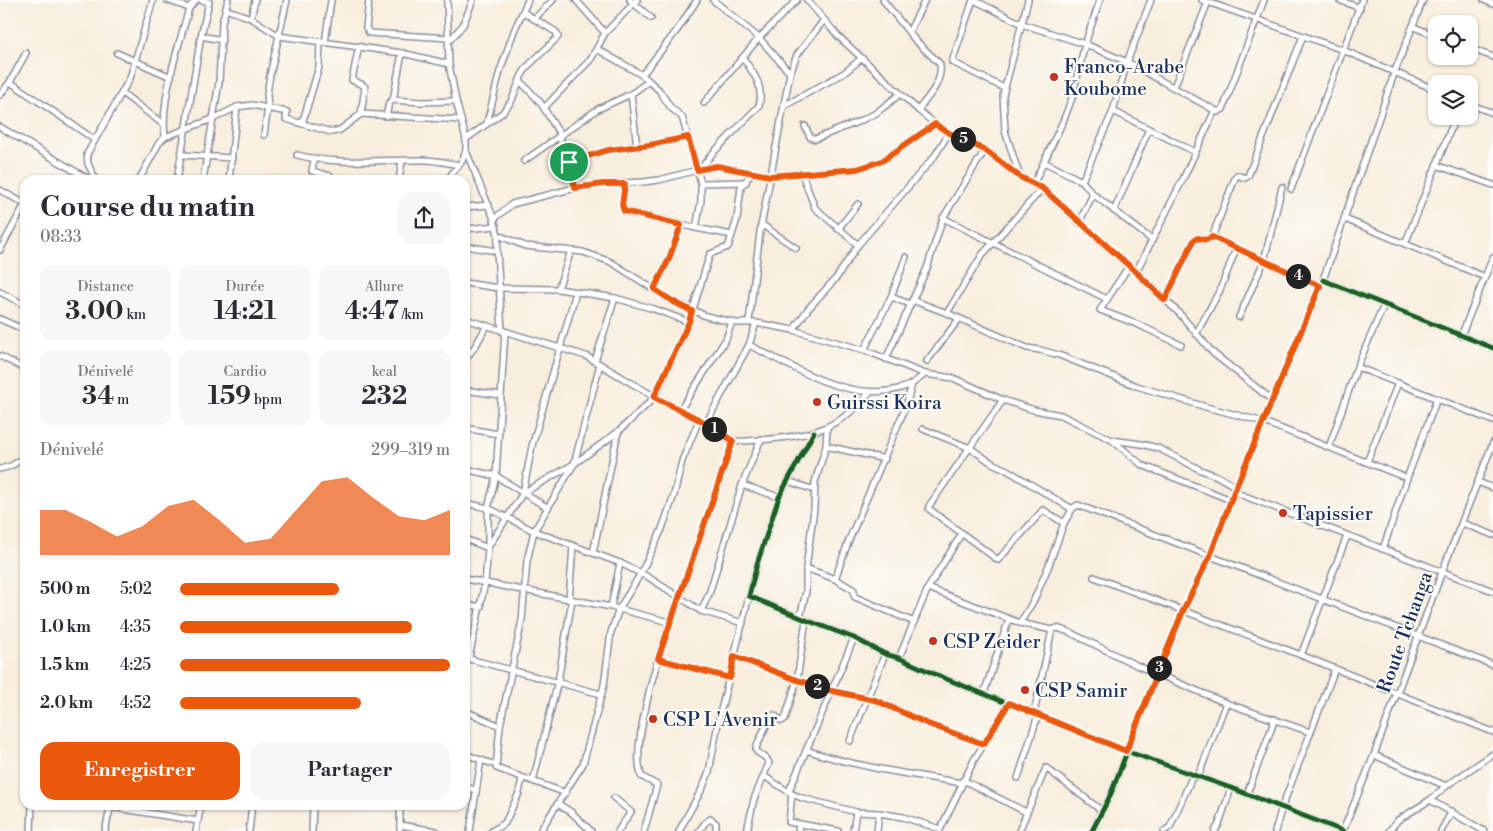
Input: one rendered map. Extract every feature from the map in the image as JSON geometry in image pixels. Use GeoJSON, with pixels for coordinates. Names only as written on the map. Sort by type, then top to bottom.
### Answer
{"type":"FeatureCollection","features":[{"type":"Feature","properties":{"kind":"street"},"geometry":{"type":"LineString","coordinates":[[94,175],[88,164],[87,154],[130,78],[153,0]]}},
{"type":"Feature","properties":{"kind":"street"},"geometry":{"type":"LineString","coordinates":[[167,0],[190,8]]}},
{"type":"Feature","properties":{"kind":"street"},"geometry":{"type":"LineString","coordinates":[[165,137],[163,124],[171,77],[190,8],[196,0]]}},
{"type":"Feature","properties":{"kind":"street"},"geometry":{"type":"LineString","coordinates":[[178,175],[201,36],[210,2],[201,0]]}},
{"type":"Feature","properties":{"kind":"street"},"geometry":{"type":"LineString","coordinates":[[204,175],[219,82],[225,9],[228,0]]}},
{"type":"Feature","properties":{"kind":"street"},"geometry":{"type":"LineString","coordinates":[[250,18],[255,0]]}},
{"type":"Feature","properties":{"kind":"street"},"geometry":{"type":"LineString","coordinates":[[264,135],[270,74],[287,0]]}},
{"type":"Feature","properties":{"kind":"street"},"geometry":{"type":"LineString","coordinates":[[302,124],[318,67],[331,0]]}},
{"type":"Feature","properties":{"kind":"street"},"geometry":{"type":"LineString","coordinates":[[369,0],[366,28],[369,33],[449,39],[463,25],[472,0]]}},
{"type":"Feature","properties":{"kind":"street"},"geometry":{"type":"LineString","coordinates":[[448,0],[449,64],[466,139],[466,150],[489,205],[498,235],[499,288],[504,331],[496,476],[488,508],[488,548],[485,582],[481,606],[470,647]]}},
{"type":"Feature","properties":{"kind":"street"},"geometry":{"type":"LineString","coordinates":[[487,124],[500,71],[528,0]]}},
{"type":"Feature","properties":{"kind":"street"},"geometry":{"type":"LineString","coordinates":[[534,19],[553,0]]}},
{"type":"Feature","properties":{"kind":"street"},"geometry":{"type":"LineString","coordinates":[[576,0],[606,33]]}},
{"type":"Feature","properties":{"kind":"street"},"geometry":{"type":"LineString","coordinates":[[642,75],[678,29],[697,0]]}},
{"type":"Feature","properties":{"kind":"street"},"geometry":{"type":"LineString","coordinates":[[713,0],[758,38],[790,73]]}},
{"type":"Feature","properties":{"kind":"street"},"geometry":{"type":"LineString","coordinates":[[704,103],[758,38],[797,0]]}},
{"type":"Feature","properties":{"kind":"street"},"geometry":{"type":"LineString","coordinates":[[807,0],[838,36],[918,110],[949,133],[985,150],[1020,177],[1042,188],[1179,313],[1214,353],[1272,400]]}},
{"type":"Feature","properties":{"kind":"street"},"geometry":{"type":"LineString","coordinates":[[883,0],[909,32],[940,64],[941,68],[935,88],[918,110]]}},
{"type":"Feature","properties":{"kind":"street"},"geometry":{"type":"LineString","coordinates":[[909,32],[925,0]]}},
{"type":"Feature","properties":{"kind":"street"},"geometry":{"type":"LineString","coordinates":[[1004,88],[952,62],[973,0],[1022,24],[1085,44],[1127,62],[1218,112],[1223,109],[1264,0]]}},
{"type":"Feature","properties":{"kind":"street"},"geometry":{"type":"LineString","coordinates":[[1020,177],[1004,130],[1004,88],[1028,0]]}},
{"type":"Feature","properties":{"kind":"street"},"geometry":{"type":"LineString","coordinates":[[1034,184],[1072,98],[1085,44],[1100,0]]}},
{"type":"Feature","properties":{"kind":"street"},"geometry":{"type":"LineString","coordinates":[[1082,181],[1114,111],[1127,62],[1151,0]]}},
{"type":"Feature","properties":{"kind":"street"},"geometry":{"type":"LineString","coordinates":[[1340,0],[1360,8]]}},
{"type":"Feature","properties":{"kind":"street"},"geometry":{"type":"LineString","coordinates":[[1291,189],[1362,0]]}},
{"type":"Feature","properties":{"kind":"street"},"geometry":{"type":"LineString","coordinates":[[1092,831],[1110,796],[1157,674],[1183,611],[1210,556],[1235,490],[1321,283],[1395,71],[1414,27],[1423,0]]}},
{"type":"Feature","properties":{"kind":"street"},"geometry":{"type":"LineString","coordinates":[[1484,0],[1493,4]]}},
{"type":"Feature","properties":{"kind":"street"},"geometry":{"type":"LineString","coordinates":[[544,108],[591,59],[606,33],[634,1],[651,18]]}},
{"type":"Feature","properties":{"kind":"street"},"geometry":{"type":"LineString","coordinates":[[1174,87],[1205,1],[1343,50],[1428,86]]}},
{"type":"Feature","properties":{"kind":"street"},"geometry":{"type":"LineString","coordinates":[[225,9],[250,18],[278,36],[402,53],[449,64]]}},
{"type":"Feature","properties":{"kind":"street"},"geometry":{"type":"LineString","coordinates":[[466,139],[502,113],[511,102],[527,67],[558,37],[556,32],[523,12]]}},
{"type":"Feature","properties":{"kind":"street"},"geometry":{"type":"LineString","coordinates":[[749,322],[761,224],[790,73],[797,55],[824,20]]}},
{"type":"Feature","properties":{"kind":"street"},"geometry":{"type":"LineString","coordinates":[[1414,27],[1428,33]]}},
{"type":"Feature","properties":{"kind":"street"},"geometry":{"type":"LineString","coordinates":[[201,36],[222,40]]}},
{"type":"Feature","properties":{"kind":"street"},"geometry":{"type":"LineString","coordinates":[[1165,300],[1195,239],[1206,240],[1212,237],[1235,178],[1237,176],[1245,178],[1248,176],[1303,36]]}},
{"type":"Feature","properties":{"kind":"street"},"geometry":{"type":"LineString","coordinates":[[359,46],[352,80],[366,87],[361,114]]}},
{"type":"Feature","properties":{"kind":"street"},"geometry":{"type":"LineString","coordinates":[[597,48],[642,75],[659,90],[671,108],[682,117],[699,169],[701,183],[700,214],[696,228]]}},
{"type":"Feature","properties":{"kind":"street"},"geometry":{"type":"LineString","coordinates":[[1478,51],[1493,57]]}},
{"type":"Feature","properties":{"kind":"street"},"geometry":{"type":"LineString","coordinates":[[118,52],[171,77]]}},
{"type":"Feature","properties":{"kind":"street"},"geometry":{"type":"LineString","coordinates":[[0,95],[10,82],[26,53]]}},
{"type":"Feature","properties":{"kind":"street"},"geometry":{"type":"LineString","coordinates":[[386,116],[389,103],[393,100],[402,53]]}},
{"type":"Feature","properties":{"kind":"street"},"geometry":{"type":"LineString","coordinates":[[699,169],[759,106],[761,89],[743,58]]}},
{"type":"Feature","properties":{"kind":"street"},"geometry":{"type":"LineString","coordinates":[[784,106],[844,73],[862,58]]}},
{"type":"Feature","properties":{"kind":"street"},"geometry":{"type":"LineString","coordinates":[[520,81],[544,108],[561,136],[560,145],[569,162],[575,188]]}},
{"type":"Feature","properties":{"kind":"street"},"geometry":{"type":"LineString","coordinates":[[524,161],[598,109],[631,94],[648,81]]}},
{"type":"Feature","properties":{"kind":"street"},"geometry":{"type":"LineString","coordinates":[[10,82],[95,140]]}},
{"type":"Feature","properties":{"kind":"street"},"geometry":{"type":"LineString","coordinates":[[122,93],[163,124]]}},
{"type":"Feature","properties":{"kind":"street"},"geometry":{"type":"LineString","coordinates":[[631,94],[637,147]]}},
{"type":"Feature","properties":{"kind":"street"},"geometry":{"type":"LineString","coordinates":[[805,126],[810,137],[815,139],[860,122],[876,113],[900,94]]}},
{"type":"Feature","properties":{"kind":"street"},"geometry":{"type":"LineString","coordinates":[[393,100],[422,102],[456,101]]}},
{"type":"Feature","properties":{"kind":"street"},"geometry":{"type":"LineString","coordinates":[[142,175],[159,143],[165,137],[236,107],[252,105],[268,107],[287,112],[286,119],[332,132],[336,132],[361,114],[462,120]]}},
{"type":"Feature","properties":{"kind":"street"},"geometry":{"type":"LineString","coordinates":[[230,175],[236,107]]}},
{"type":"Feature","properties":{"kind":"street"},"geometry":{"type":"LineString","coordinates":[[1478,107],[1493,113]]}},
{"type":"Feature","properties":{"kind":"street"},"geometry":{"type":"LineString","coordinates":[[1136,272],[1196,152],[1214,110]]}},
{"type":"Feature","properties":{"kind":"street"},"geometry":{"type":"LineString","coordinates":[[1114,111],[1196,152]]}},
{"type":"Feature","properties":{"kind":"street"},"geometry":{"type":"LineString","coordinates":[[494,219],[512,204],[575,188],[659,180],[717,166],[770,176],[857,169],[882,161],[935,124]]}},
{"type":"Feature","properties":{"kind":"street"},"geometry":{"type":"LineString","coordinates":[[1405,244],[1452,125]]}},
{"type":"Feature","properties":{"kind":"street"},"geometry":{"type":"LineString","coordinates":[[0,127],[82,175]]}},
{"type":"Feature","properties":{"kind":"street"},"geometry":{"type":"LineString","coordinates":[[1114,211],[1150,129]]}},
{"type":"Feature","properties":{"kind":"street"},"geometry":{"type":"LineString","coordinates":[[793,330],[808,309],[837,277],[858,245],[923,171],[949,133]]}},
{"type":"Feature","properties":{"kind":"street"},"geometry":{"type":"LineString","coordinates":[[569,162],[608,150],[637,147],[688,137]]}},
{"type":"Feature","properties":{"kind":"street"},"geometry":{"type":"LineString","coordinates":[[451,175],[459,165],[466,150]]}},
{"type":"Feature","properties":{"kind":"street"},"geometry":{"type":"LineString","coordinates":[[886,359],[927,268],[943,218],[985,150]]}},
{"type":"Feature","properties":{"kind":"street"},"geometry":{"type":"LineString","coordinates":[[182,154],[232,158]]}},
{"type":"Feature","properties":{"kind":"street"},"geometry":{"type":"LineString","coordinates":[[297,155],[314,160],[425,160],[459,165]]}},
{"type":"Feature","properties":{"kind":"street"},"geometry":{"type":"LineString","coordinates":[[314,160],[312,171],[321,175]]}},
{"type":"Feature","properties":{"kind":"street"},"geometry":{"type":"LineString","coordinates":[[400,175],[402,161]]}},
{"type":"Feature","properties":{"kind":"street"},"geometry":{"type":"LineString","coordinates":[[1044,162],[1082,181],[1093,194],[1152,240]]}},
{"type":"Feature","properties":{"kind":"street"},"geometry":{"type":"LineString","coordinates":[[1436,166],[1493,185]]}},
{"type":"Feature","properties":{"kind":"street"},"geometry":{"type":"LineString","coordinates":[[524,493],[574,464],[618,432],[654,397],[689,322],[710,254],[728,247],[737,219],[741,187],[752,174]]}},
{"type":"Feature","properties":{"kind":"street"},"geometry":{"type":"LineString","coordinates":[[802,174],[814,208],[858,245]]}},
{"type":"Feature","properties":{"kind":"street"},"geometry":{"type":"LineString","coordinates":[[701,183],[746,182]]}},
{"type":"Feature","properties":{"kind":"street"},"geometry":{"type":"LineString","coordinates":[[625,184],[622,205],[624,211],[732,235]]}},
{"type":"Feature","properties":{"kind":"street"},"geometry":{"type":"LineString","coordinates":[[1239,317],[1264,261],[1282,187]]}},
{"type":"Feature","properties":{"kind":"street"},"geometry":{"type":"LineString","coordinates":[[947,313],[982,255],[1042,188]]}},
{"type":"Feature","properties":{"kind":"street"},"geometry":{"type":"LineString","coordinates":[[0,190],[20,201]]}},
{"type":"Feature","properties":{"kind":"street"},"geometry":{"type":"LineString","coordinates":[[1079,223],[1093,194]]}},
{"type":"Feature","properties":{"kind":"street"},"geometry":{"type":"LineString","coordinates":[[838,229],[858,204]]}},
{"type":"Feature","properties":{"kind":"street"},"geometry":{"type":"LineString","coordinates":[[470,207],[489,205]]}},
{"type":"Feature","properties":{"kind":"street"},"geometry":{"type":"LineString","coordinates":[[0,250],[3,240],[20,212]]}},
{"type":"Feature","properties":{"kind":"street"},"geometry":{"type":"LineString","coordinates":[[943,218],[1107,298]]}},
{"type":"Feature","properties":{"kind":"street"},"geometry":{"type":"LineString","coordinates":[[1344,219],[1485,277]]}},
{"type":"Feature","properties":{"kind":"street"},"geometry":{"type":"LineString","coordinates":[[761,224],[796,248]]}},
{"type":"Feature","properties":{"kind":"street"},"geometry":{"type":"LineString","coordinates":[[654,289],[669,259],[681,225]]}},
{"type":"Feature","properties":{"kind":"street"},"geometry":{"type":"LineString","coordinates":[[470,229],[496,226]]}},
{"type":"Feature","properties":{"kind":"street"},"geometry":{"type":"LineString","coordinates":[[498,235],[525,246],[583,252],[611,262],[672,301],[706,316],[732,322],[749,322],[793,330],[864,350],[925,374],[953,378],[1003,400],[1034,410],[1061,415],[1112,440],[1142,465],[1231,500]]}},
{"type":"Feature","properties":{"kind":"street"},"geometry":{"type":"LineString","coordinates":[[1212,237],[1264,261],[1493,348]]}},
{"type":"Feature","properties":{"kind":"street"},"geometry":{"type":"LineString","coordinates":[[470,247],[497,251]]}},
{"type":"Feature","properties":{"kind":"street"},"geometry":{"type":"LineString","coordinates":[[1196,334],[1220,290],[1236,249]]}},
{"type":"Feature","properties":{"kind":"street"},"geometry":{"type":"LineString","coordinates":[[558,289],[572,250]]}},
{"type":"Feature","properties":{"kind":"street"},"geometry":{"type":"LineString","coordinates":[[864,350],[891,297],[906,257]]}},
{"type":"Feature","properties":{"kind":"street"},"geometry":{"type":"LineString","coordinates":[[1461,336],[1493,257]]}},
{"type":"Feature","properties":{"kind":"street"},"geometry":{"type":"LineString","coordinates":[[1128,266],[1100,310],[1139,325],[1182,345]]}},
{"type":"Feature","properties":{"kind":"street"},"geometry":{"type":"LineString","coordinates":[[470,284],[499,288],[558,289],[615,298],[654,309],[689,322]]}},
{"type":"Feature","properties":{"kind":"street"},"geometry":{"type":"LineString","coordinates":[[0,292],[20,302]]}},
{"type":"Feature","properties":{"kind":"street"},"geometry":{"type":"LineString","coordinates":[[488,548],[524,493],[532,446],[576,292]]}},
{"type":"Feature","properties":{"kind":"street"},"geometry":{"type":"LineString","coordinates":[[891,297],[947,313],[1027,348],[1059,355],[1137,386],[1264,422],[1408,478]]}},
{"type":"Feature","properties":{"kind":"street"},"geometry":{"type":"LineString","coordinates":[[496,765],[500,726],[522,620],[527,561],[534,531],[574,464],[597,363],[615,298]]}},
{"type":"Feature","properties":{"kind":"street"},"geometry":{"type":"LineString","coordinates":[[1329,447],[1357,367],[1384,305]]}},
{"type":"Feature","properties":{"kind":"street"},"geometry":{"type":"LineString","coordinates":[[0,319],[20,328]]}},
{"type":"Feature","properties":{"kind":"street"},"geometry":{"type":"LineString","coordinates":[[928,361],[958,319]]}},
{"type":"Feature","properties":{"kind":"street"},"geometry":{"type":"LineString","coordinates":[[470,321],[586,356],[654,397],[706,423],[733,441],[814,432],[827,428],[858,406],[870,392]]}},
{"type":"Feature","properties":{"kind":"street"},"geometry":{"type":"LineString","coordinates":[[680,410],[726,339],[732,322]]}},
{"type":"Feature","properties":{"kind":"street"},"geometry":{"type":"LineString","coordinates":[[706,423],[749,345],[756,323]]}},
{"type":"Feature","properties":{"kind":"street"},"geometry":{"type":"LineString","coordinates":[[470,353],[486,327]]}},
{"type":"Feature","properties":{"kind":"street"},"geometry":{"type":"LineString","coordinates":[[749,345],[822,380],[847,388],[870,392],[912,384],[925,374]]}},
{"type":"Feature","properties":{"kind":"street"},"geometry":{"type":"LineString","coordinates":[[0,356],[20,366]]}},
{"type":"Feature","properties":{"kind":"street"},"geometry":{"type":"LineString","coordinates":[[1357,367],[1493,421]]}},
{"type":"Feature","properties":{"kind":"street"},"geometry":{"type":"LineString","coordinates":[[1366,462],[1398,383]]}},
{"type":"Feature","properties":{"kind":"street"},"geometry":{"type":"LineString","coordinates":[[835,579],[849,540],[906,406],[912,384]]}},
{"type":"Feature","properties":{"kind":"street"},"geometry":{"type":"LineString","coordinates":[[470,391],[500,395]]}},
{"type":"Feature","properties":{"kind":"street"},"geometry":{"type":"LineString","coordinates":[[1383,549],[1437,399]]}},
{"type":"Feature","properties":{"kind":"street"},"geometry":{"type":"LineString","coordinates":[[1003,400],[929,508],[999,560],[1043,510],[1064,523]]}},
{"type":"Feature","properties":{"kind":"street"},"geometry":{"type":"LineString","coordinates":[[540,831],[583,764],[604,685],[611,632],[619,610],[641,573],[662,529],[674,495],[682,461],[700,420]]}},
{"type":"Feature","properties":{"kind":"street"},"geometry":{"type":"LineString","coordinates":[[746,831],[754,799],[769,763],[766,758],[757,752],[756,748],[770,717],[774,715],[782,721],[786,719],[797,680],[806,592],[806,568],[814,509],[814,490],[826,446],[827,428]]}},
{"type":"Feature","properties":{"kind":"street"},"geometry":{"type":"LineString","coordinates":[[470,429],[498,434]]}},
{"type":"Feature","properties":{"kind":"street"},"geometry":{"type":"LineString","coordinates":[[923,429],[970,448],[992,463],[1072,509]]}},
{"type":"Feature","properties":{"kind":"street"},"geometry":{"type":"LineString","coordinates":[[593,554],[618,432]]}},
{"type":"Feature","properties":{"kind":"street"},"geometry":{"type":"LineString","coordinates":[[679,831],[709,772],[719,718],[757,564],[780,497],[814,432]]}},
{"type":"Feature","properties":{"kind":"street"},"geometry":{"type":"LineString","coordinates":[[701,610],[709,594],[742,485],[761,439]]}},
{"type":"Feature","properties":{"kind":"street"},"geometry":{"type":"LineString","coordinates":[[1112,440],[1158,448],[1217,476],[1235,490],[1347,536],[1493,591]]}},
{"type":"Feature","properties":{"kind":"street"},"geometry":{"type":"LineString","coordinates":[[644,831],[657,785],[641,775],[639,745],[650,683],[669,622],[680,597],[733,441]]}},
{"type":"Feature","properties":{"kind":"street","name":"Route Tchanga"},"geometry":{"type":"LineString","coordinates":[[1343,831],[1374,755],[1442,572],[1493,443]]}},
{"type":"Feature","properties":{"kind":"street"},"geometry":{"type":"LineString","coordinates":[[826,446],[885,459]]}},
{"type":"Feature","properties":{"kind":"street"},"geometry":{"type":"LineString","coordinates":[[0,469],[11,466],[20,460]]}},
{"type":"Feature","properties":{"kind":"street"},"geometry":{"type":"LineString","coordinates":[[470,470],[496,476],[548,508]]}},
{"type":"Feature","properties":{"kind":"street"},"geometry":{"type":"LineString","coordinates":[[788,481],[814,490]]}},
{"type":"Feature","properties":{"kind":"street"},"geometry":{"type":"LineString","coordinates":[[1478,482],[1493,488]]}},
{"type":"Feature","properties":{"kind":"street"},"geometry":{"type":"LineString","coordinates":[[742,485],[780,497]]}},
{"type":"Feature","properties":{"kind":"street"},"geometry":{"type":"LineString","coordinates":[[470,504],[488,508],[534,531],[620,563],[641,573],[701,610],[743,623]]}},
{"type":"Feature","properties":{"kind":"street"},"geometry":{"type":"LineString","coordinates":[[1020,624],[1034,600],[1064,523],[1072,509],[1078,505],[1493,665]]}},
{"type":"Feature","properties":{"kind":"street"},"geometry":{"type":"LineString","coordinates":[[1462,523],[1493,535]]}},
{"type":"Feature","properties":{"kind":"street"},"geometry":{"type":"LineString","coordinates":[[899,658],[928,588],[962,533]]}},
{"type":"Feature","properties":{"kind":"street"},"geometry":{"type":"LineString","coordinates":[[1301,655],[1347,536]]}},
{"type":"Feature","properties":{"kind":"street"},"geometry":{"type":"LineString","coordinates":[[470,541],[488,548]]}},
{"type":"Feature","properties":{"kind":"street"},"geometry":{"type":"LineString","coordinates":[[533,780],[558,681],[570,600],[573,546]]}},
{"type":"Feature","properties":{"kind":"street"},"geometry":{"type":"LineString","coordinates":[[611,607],[620,563]]}},
{"type":"Feature","properties":{"kind":"street"},"geometry":{"type":"LineString","coordinates":[[806,568],[835,579],[854,590],[855,597],[914,622]]}},
{"type":"Feature","properties":{"kind":"street"},"geometry":{"type":"LineString","coordinates":[[1094,577],[1301,655],[1493,732]]}},
{"type":"Feature","properties":{"kind":"street"},"geometry":{"type":"LineString","coordinates":[[470,580],[611,607],[669,622]]}},
{"type":"Feature","properties":{"kind":"street"},"geometry":{"type":"LineString","coordinates":[[928,588],[1020,624],[1052,630],[1057,628],[1069,632],[1157,674],[1226,703],[1310,732]]}},
{"type":"Feature","properties":{"kind":"street"},"geometry":{"type":"LineString","coordinates":[[749,596],[854,638],[885,654],[899,658],[1126,751],[1231,788],[1343,831]]}},
{"type":"Feature","properties":{"kind":"street"},"geometry":{"type":"LineString","coordinates":[[470,606],[481,606]]}},
{"type":"Feature","properties":{"kind":"street"},"geometry":{"type":"LineString","coordinates":[[984,693],[1009,619]]}},
{"type":"Feature","properties":{"kind":"street"},"geometry":{"type":"LineString","coordinates":[[1018,778],[1036,714],[1052,630]]}},
{"type":"Feature","properties":{"kind":"street"},"geometry":{"type":"LineString","coordinates":[[838,831],[799,824],[789,820],[790,793],[806,750],[854,638]]}},
{"type":"Feature","properties":{"kind":"street"},"geometry":{"type":"LineString","coordinates":[[850,741],[885,654]]}},
{"type":"Feature","properties":{"kind":"street"},"geometry":{"type":"LineString","coordinates":[[734,656],[797,680],[885,704],[928,724],[984,744]]}},
{"type":"Feature","properties":{"kind":"street"},"geometry":{"type":"LineString","coordinates":[[470,659],[601,694]]}},
{"type":"Feature","properties":{"kind":"street"},"geometry":{"type":"LineString","coordinates":[[658,659],[730,678]]}},
{"type":"Feature","properties":{"kind":"street"},"geometry":{"type":"LineString","coordinates":[[1275,831],[1282,807],[1335,669]]}},
{"type":"Feature","properties":{"kind":"street"},"geometry":{"type":"LineString","coordinates":[[764,776],[790,793],[802,798],[856,812],[903,817],[940,830],[962,782],[1009,703]]}},
{"type":"Feature","properties":{"kind":"street"},"geometry":{"type":"LineString","coordinates":[[1164,831],[1170,827],[1196,776],[1226,703]]}},
{"type":"Feature","properties":{"kind":"street"},"geometry":{"type":"LineString","coordinates":[[470,712],[500,726]]}},
{"type":"Feature","properties":{"kind":"street"},"geometry":{"type":"LineString","coordinates":[[1247,794],[1275,719]]}},
{"type":"Feature","properties":{"kind":"street"},"geometry":{"type":"LineString","coordinates":[[806,750],[878,768],[962,782],[1026,812]]}},
{"type":"Feature","properties":{"kind":"street"},"geometry":{"type":"LineString","coordinates":[[1390,831],[1398,820],[1430,800],[1446,786],[1493,754]]}},
{"type":"Feature","properties":{"kind":"street"},"geometry":{"type":"LineString","coordinates":[[1374,755],[1446,786]]}},
{"type":"Feature","properties":{"kind":"street"},"geometry":{"type":"LineString","coordinates":[[470,756],[496,765],[496,768],[566,793]]}},
{"type":"Feature","properties":{"kind":"street"},"geometry":{"type":"LineString","coordinates":[[470,831],[481,760]]}},
{"type":"Feature","properties":{"kind":"street"},"geometry":{"type":"LineString","coordinates":[[1019,831],[1046,768],[1102,811]]}},
{"type":"Feature","properties":{"kind":"street"},"geometry":{"type":"LineString","coordinates":[[492,831],[505,823],[519,793],[522,778]]}},
{"type":"Feature","properties":{"kind":"street"},"geometry":{"type":"LineString","coordinates":[[470,788],[476,790]]}},
{"type":"Feature","properties":{"kind":"street"},"geometry":{"type":"LineString","coordinates":[[1214,831],[1219,824],[1231,788]]}},
{"type":"Feature","properties":{"kind":"street"},"geometry":{"type":"LineString","coordinates":[[614,798],[631,812],[618,831]]}},
{"type":"Feature","properties":{"kind":"street"},"geometry":{"type":"LineString","coordinates":[[1430,800],[1484,831]]}},
{"type":"Feature","properties":{"kind":"street"},"geometry":{"type":"LineString","coordinates":[[558,804],[571,812],[591,831]]}},
{"type":"Feature","properties":{"kind":"street"},"geometry":{"type":"LineString","coordinates":[[31,831],[32,810]]}},
{"type":"Feature","properties":{"kind":"street"},"geometry":{"type":"LineString","coordinates":[[105,831],[109,810]]}},
{"type":"Feature","properties":{"kind":"street"},"geometry":{"type":"LineString","coordinates":[[133,810],[198,821]]}},
{"type":"Feature","properties":{"kind":"street"},"geometry":{"type":"LineString","coordinates":[[196,831],[200,810]]}},
{"type":"Feature","properties":{"kind":"street"},"geometry":{"type":"LineString","coordinates":[[250,831],[252,810]]}},
{"type":"Feature","properties":{"kind":"street"},"geometry":{"type":"LineString","coordinates":[[312,831],[313,810]]}},
{"type":"Feature","properties":{"kind":"street"},"geometry":{"type":"LineString","coordinates":[[400,810],[400,828],[436,831]]}},
{"type":"Feature","properties":{"kind":"street"},"geometry":{"type":"LineString","coordinates":[[1441,831],[1452,811]]}},
{"type":"Feature","properties":{"kind":"street"},"geometry":{"type":"LineString","coordinates":[[853,831],[856,812]]}},
{"type":"Feature","properties":{"kind":"street"},"geometry":{"type":"LineString","coordinates":[[877,831],[879,813]]}},
{"type":"Feature","properties":{"kind":"street"},"geometry":{"type":"LineString","coordinates":[[699,831],[710,819],[716,823],[716,831]]}},
{"type":"Feature","properties":{"kind":"street"},"geometry":{"type":"LineString","coordinates":[[798,831],[799,824]]}},
{"type":"Feature","properties":{"kind":"cycle path"},"geometry":{"type":"LineString","coordinates":[[1092,831],[1110,796],[1183,611],[1210,556],[1234,492],[1323,280],[1493,348]]}},
{"type":"Feature","properties":{"kind":"cycle path"},"geometry":{"type":"LineString","coordinates":[[814,432],[779,497],[757,564],[749,596],[854,638],[885,654],[899,658],[1126,751],[1231,788],[1343,831]]}},
{"type":"Feature","properties":{"kind":"place","name":"Franco-Arabe Koubome"},"geometry":{"type":"Point","coordinates":[1054,77]}},
{"type":"Feature","properties":{"kind":"place","name":"Guirssi Koira"},"geometry":{"type":"Point","coordinates":[817,402]}},
{"type":"Feature","properties":{"kind":"place","name":"Tapissier"},"geometry":{"type":"Point","coordinates":[1283,513]}},
{"type":"Feature","properties":{"kind":"place","name":"CSP Zeider"},"geometry":{"type":"Point","coordinates":[933,641]}},
{"type":"Feature","properties":{"kind":"place","name":"CSP Samir"},"geometry":{"type":"Point","coordinates":[1025,690]}},
{"type":"Feature","properties":{"kind":"place","name":"CSP L'Avenir"},"geometry":{"type":"Point","coordinates":[653,719]}},
{"type":"Feature","properties":{"kind":"route"},"geometry":{"type":"LineString","coordinates":[[935,124],[949,133],[985,150],[1020,177],[1042,188],[1165,300],[1194,240],[1198,238],[1208,240],[1212,237],[1320,286],[1234,492],[1210,556],[1183,611],[1126,751],[1009,703],[984,744],[928,724],[875,700],[832,691],[734,656],[730,678],[658,659],[669,622],[680,597],[733,441],[706,423],[654,397],[689,322],[692,311],[654,289],[669,259],[681,225],[624,211],[622,205],[625,184],[603,184],[575,188],[569,162],[608,150],[650,145],[688,137],[697,170],[717,166],[770,176],[857,169],[882,161],[935,124]]}}]}
